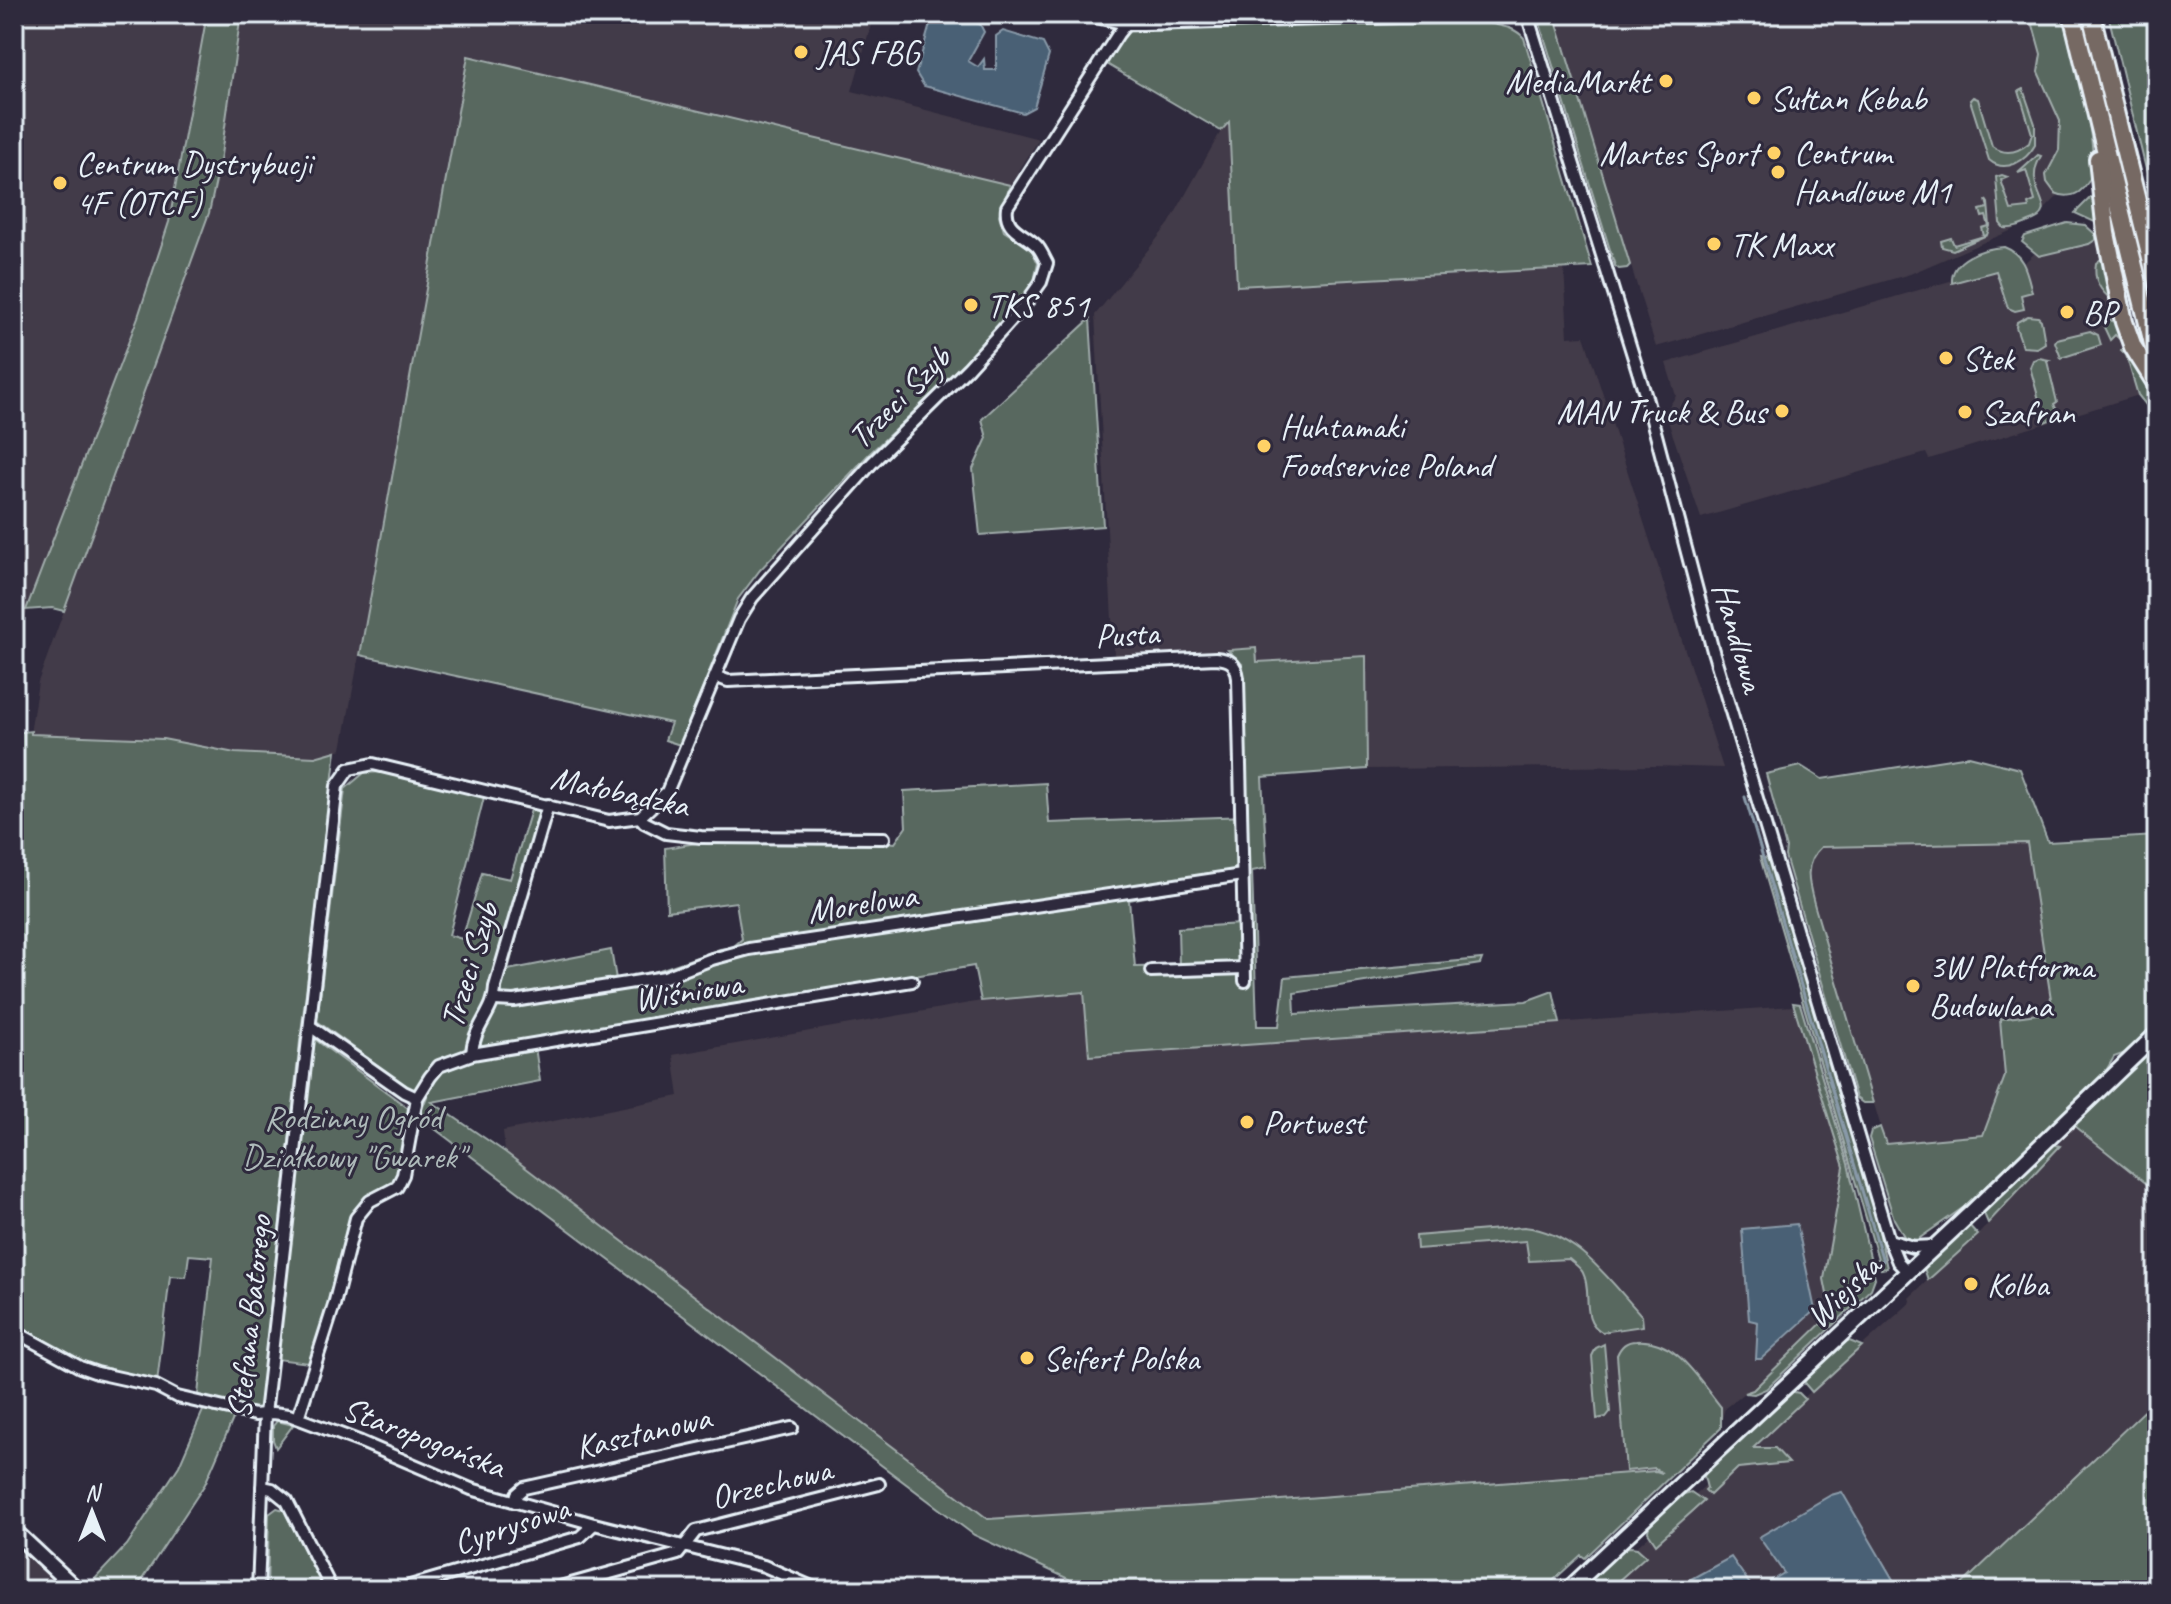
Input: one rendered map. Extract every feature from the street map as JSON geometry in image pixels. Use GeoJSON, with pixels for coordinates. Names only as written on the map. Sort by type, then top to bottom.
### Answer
{"type":"FeatureCollection","features":[{"type":"Feature","properties":{"kind":"main road"},"geometry":{"type":"LineString","coordinates":[[2072,14],[2157,360]]}},
{"type":"Feature","properties":{"kind":"main road"},"geometry":{"type":"LineString","coordinates":[[2091,14],[2157,282]]}},
{"type":"Feature","properties":{"kind":"main road"},"geometry":{"type":"LineString","coordinates":[[2090,87],[2087,106],[2100,170],[2106,233],[2124,322],[2133,347],[2157,385]]}},
{"type":"Feature","properties":{"kind":"street"},"geometry":{"type":"LineString","coordinates":[[1084,14],[1126,24],[1510,14]]}},
{"type":"Feature","properties":{"kind":"street"},"geometry":{"type":"LineString","coordinates":[[1126,24],[1134,14]]}},
{"type":"Feature","properties":{"kind":"street","name":"Handlowa"},"geometry":{"type":"LineString","coordinates":[[1527,14],[1646,397],[1713,651],[1889,1240],[1898,1262],[1907,1271]]}},
{"type":"Feature","properties":{"kind":"street","name":"Trzeci Szyb"},"geometry":{"type":"LineString","coordinates":[[640,817],[667,792],[739,619],[752,598],[872,463],[968,368],[1041,282],[1047,263],[1038,247],[1011,227],[1006,218],[1007,207],[1126,24]]}},
{"type":"Feature","properties":{"kind":"street","name":"Pusta"},"geometry":{"type":"LineString","coordinates":[[717,677],[728,681],[1200,658],[1230,660],[1238,678],[1245,981]]}},
{"type":"Feature","properties":{"kind":"street","name":"Małobądzka"},"geometry":{"type":"LineString","coordinates":[[349,769],[373,764],[609,821],[640,817],[666,833],[701,837],[884,838]]}},
{"type":"Feature","properties":{"kind":"street","name":"Stefana Batorego"},"geometry":{"type":"LineString","coordinates":[[258,1590],[265,1414],[334,805],[337,786],[349,769]]}},
{"type":"Feature","properties":{"kind":"street","name":"Trzeci Szyb"},"geometry":{"type":"LineString","coordinates":[[298,1418],[334,1305],[356,1218],[370,1201],[397,1187],[403,1175],[417,1098],[439,1066],[472,1054],[477,1029],[495,1000],[495,987],[548,805]]}},
{"type":"Feature","properties":{"kind":"street","name":"Morelowa"},"geometry":{"type":"LineString","coordinates":[[495,1000],[514,1001],[665,977],[712,959],[793,942],[1242,875]]}},
{"type":"Feature","properties":{"kind":"street"},"geometry":{"type":"LineString","coordinates":[[1151,971],[1245,968]]}},
{"type":"Feature","properties":{"kind":"street","name":"Wiśniowa"},"geometry":{"type":"LineString","coordinates":[[472,1054],[912,981]]}},
{"type":"Feature","properties":{"kind":"street"},"geometry":{"type":"LineString","coordinates":[[310,1026],[417,1098]]}},
{"type":"Feature","properties":{"kind":"street","name":"Wiejska"},"geometry":{"type":"LineString","coordinates":[[1568,1590],[2157,1034]]}},
{"type":"Feature","properties":{"kind":"street"},"geometry":{"type":"LineString","coordinates":[[1889,1240],[1913,1247],[1934,1246]]}},
{"type":"Feature","properties":{"kind":"street","name":"Staropogońska"},"geometry":{"type":"LineString","coordinates":[[14,1331],[97,1373],[156,1386],[177,1397],[255,1415],[273,1413],[298,1418],[471,1489],[780,1571],[819,1590]]}},
{"type":"Feature","properties":{"kind":"street","name":"Kasztanowa"},"geometry":{"type":"LineString","coordinates":[[515,1502],[517,1494],[524,1488],[792,1428]]}},
{"type":"Feature","properties":{"kind":"street","name":"Orzechowa"},"geometry":{"type":"LineString","coordinates":[[553,1589],[678,1554],[696,1531],[879,1484]]}},
{"type":"Feature","properties":{"kind":"street"},"geometry":{"type":"LineString","coordinates":[[262,1487],[272,1489],[287,1501],[332,1590]]}},
{"type":"Feature","properties":{"kind":"street","name":"Cyprysowa"},"geometry":{"type":"LineString","coordinates":[[396,1590],[580,1537],[594,1524]]}},
{"type":"Feature","properties":{"kind":"street"},"geometry":{"type":"LineString","coordinates":[[14,1531],[77,1590]]}},
{"type":"Feature","properties":{"kind":"shaded area"},"geometry":{"type":"Polygon","coordinates":[[[14,14],[207,14],[169,222],[138,317],[14,647],[14,14]]]}},
{"type":"Feature","properties":{"kind":"shaded area"},"geometry":{"type":"Polygon","coordinates":[[[241,14],[874,14],[852,91],[1039,139],[1010,185],[468,56],[342,749],[315,757],[235,753],[163,739],[30,734],[38,682],[209,213],[220,162],[241,14]]]}},
{"type":"Feature","properties":{"kind":"shaded area"},"geometry":{"type":"Polygon","coordinates":[[[1553,14],[2035,14],[2084,170],[2033,221],[1910,274],[1656,347],[1553,14]]]}},
{"type":"Feature","properties":{"kind":"shaded area"},"geometry":{"type":"Polygon","coordinates":[[[1229,121],[1237,286],[1564,267],[1568,337],[1584,336],[1723,768],[1367,769],[1366,656],[1257,662],[1256,648],[1114,655],[1095,315],[1169,224],[1229,121]]]}},
{"type":"Feature","properties":{"kind":"shaded area"},"geometry":{"type":"Polygon","coordinates":[[[2100,239],[2139,395],[1929,459],[1926,453],[1701,518],[1665,412],[1676,396],[1666,363],[2009,264],[2020,310],[2024,308],[2020,295],[2031,292],[2024,263],[2034,254],[2043,255],[2100,239]]]}},
{"type":"Feature","properties":{"kind":"shaded area"},"geometry":{"type":"Polygon","coordinates":[[[2027,843],[2053,1013],[2000,1019],[2005,1076],[1983,1135],[1886,1144],[1815,907],[1808,878],[1809,861],[1821,847],[2027,843]]]}},
{"type":"Feature","properties":{"kind":"shaded area"},"geometry":{"type":"Polygon","coordinates":[[[1084,992],[1090,1056],[1793,1006],[1844,1167],[1824,1279],[1832,1314],[1753,1390],[1725,1408],[1720,1426],[1667,1475],[1656,1471],[988,1519],[505,1152],[503,1131],[679,1096],[673,1055],[981,1001],[1084,992]]]}},
{"type":"Feature","properties":{"kind":"shaded area"},"geometry":{"type":"Polygon","coordinates":[[[2074,1126],[2157,1192],[2157,1399],[1956,1590],[1619,1590],[1605,1575],[1911,1302],[1909,1298],[1928,1280],[1924,1267],[1978,1235],[2074,1126]]]}},
{"type":"Feature","properties":{"kind":"shaded area"},"geometry":{"type":"Polygon","coordinates":[[[14,1545],[35,1562],[65,1590],[14,1590],[14,1545]]]}},
{"type":"Feature","properties":{"kind":"green space"},"geometry":{"type":"Polygon","coordinates":[[[207,14],[241,14],[220,162],[209,213],[64,611],[52,608],[26,610],[138,317],[169,222],[207,14]]]}},
{"type":"Feature","properties":{"kind":"green space"},"geometry":{"type":"Polygon","coordinates":[[[1537,14],[1554,14],[1630,265],[1627,268],[1615,266],[1537,14]]]}},
{"type":"Feature","properties":{"kind":"green space"},"geometry":{"type":"Polygon","coordinates":[[[2030,14],[2062,14],[2083,93],[2091,137],[2092,172],[2083,188],[2070,196],[2055,193],[2047,182],[2046,175],[2059,150],[2060,121],[2038,72],[2041,54],[2030,14]]]}},
{"type":"Feature","properties":{"kind":"green space"},"geometry":{"type":"Polygon","coordinates":[[[2079,14],[2085,14],[2150,277],[2157,307],[2157,333],[2079,14]]]}},
{"type":"Feature","properties":{"kind":"green space"},"geometry":{"type":"Polygon","coordinates":[[[2108,14],[2157,14],[2157,214],[2108,14]]]}},
{"type":"Feature","properties":{"kind":"green space"},"geometry":{"type":"Polygon","coordinates":[[[1479,19],[1514,30],[1524,38],[1592,267],[1237,286],[1229,122],[1221,131],[1105,63],[1122,32],[1479,19]]]}},
{"type":"Feature","properties":{"kind":"green space"},"geometry":{"type":"Polygon","coordinates":[[[468,56],[1010,185],[999,215],[1004,231],[1031,249],[1038,263],[1034,281],[990,341],[869,454],[760,570],[738,599],[680,745],[665,740],[671,723],[360,655],[468,56]]]}},
{"type":"Feature","properties":{"kind":"green space"},"geometry":{"type":"Polygon","coordinates":[[[2023,89],[2035,124],[2035,145],[2015,164],[1995,164],[1989,160],[1970,100],[1973,97],[1978,99],[1992,146],[2011,152],[2029,143],[2032,134],[2019,91],[2023,89]]]}},
{"type":"Feature","properties":{"kind":"green space"},"geometry":{"type":"Polygon","coordinates":[[[2038,155],[2041,156],[2035,180],[2043,211],[2039,217],[2026,223],[2004,228],[2000,223],[1996,177],[2008,177],[2001,180],[2011,210],[2029,208],[2028,204],[2035,201],[2026,170],[2018,173],[2038,155]]]}},
{"type":"Feature","properties":{"kind":"green space"},"geometry":{"type":"Polygon","coordinates":[[[2093,195],[2097,198],[2099,224],[2075,213],[2093,195]]]}},
{"type":"Feature","properties":{"kind":"green space"},"geometry":{"type":"Polygon","coordinates":[[[1986,200],[1988,203],[1990,226],[1987,235],[1953,250],[1942,247],[1941,241],[1951,238],[1954,245],[1984,236],[1982,228],[1989,226],[1980,210],[1988,208],[1986,200]]]}},
{"type":"Feature","properties":{"kind":"green space"},"geometry":{"type":"Polygon","coordinates":[[[2067,223],[2085,225],[2095,234],[2095,240],[2039,256],[2022,242],[2025,236],[2067,223]]]}},
{"type":"Feature","properties":{"kind":"green space"},"geometry":{"type":"Polygon","coordinates":[[[2004,247],[2017,255],[2026,272],[2032,292],[2021,295],[2024,309],[2015,311],[2008,308],[1996,271],[1952,283],[1956,267],[1969,256],[2004,247]]]}},
{"type":"Feature","properties":{"kind":"green space"},"geometry":{"type":"Polygon","coordinates":[[[2101,259],[2113,301],[2097,280],[2096,263],[2101,259]]]}},
{"type":"Feature","properties":{"kind":"green space"},"geometry":{"type":"Polygon","coordinates":[[[2028,316],[2041,320],[2045,343],[2037,348],[2023,347],[2016,327],[2017,322],[2028,316]]]}},
{"type":"Feature","properties":{"kind":"green space"},"geometry":{"type":"Polygon","coordinates":[[[2106,318],[2123,332],[2146,371],[2157,408],[2157,433],[2151,411],[2138,395],[2126,355],[2121,350],[2126,345],[2115,335],[2110,340],[2103,325],[2106,318]]]}},
{"type":"Feature","properties":{"kind":"green space"},"geometry":{"type":"Polygon","coordinates":[[[1090,319],[1103,526],[980,535],[973,469],[987,438],[982,419],[1090,319]]]}},
{"type":"Feature","properties":{"kind":"green space"},"geometry":{"type":"Polygon","coordinates":[[[2090,331],[2098,335],[2101,345],[2061,358],[2055,342],[2057,339],[2090,331]]]}},
{"type":"Feature","properties":{"kind":"green space"},"geometry":{"type":"Polygon","coordinates":[[[2033,360],[2049,360],[2057,402],[2054,404],[2059,416],[2045,422],[2030,367],[2033,360]]]}},
{"type":"Feature","properties":{"kind":"green space"},"geometry":{"type":"Polygon","coordinates":[[[1256,648],[1257,662],[1366,656],[1367,769],[1262,777],[1267,868],[1252,871],[1257,1026],[1279,1026],[1285,977],[1482,959],[1480,964],[1294,993],[1295,1014],[1526,1001],[1553,991],[1560,1023],[1089,1056],[1084,992],[981,1001],[974,966],[534,1040],[540,1081],[432,1102],[505,1152],[988,1519],[1656,1471],[1662,1473],[1655,1468],[1626,1471],[1617,1355],[1624,1345],[1632,1341],[1663,1346],[1685,1362],[1721,1407],[1721,1428],[1585,1558],[1581,1555],[1543,1590],[1092,1590],[974,1535],[419,1117],[428,1094],[424,1085],[416,1090],[409,1088],[317,1021],[345,789],[364,773],[382,772],[484,797],[449,935],[462,939],[482,873],[510,879],[531,810],[549,813],[508,970],[611,950],[616,979],[651,973],[733,947],[742,939],[736,902],[667,911],[665,848],[703,842],[868,840],[895,843],[906,827],[904,791],[1046,783],[1049,823],[1247,816],[1243,665],[1228,650],[1256,648]],[[1239,880],[1129,900],[1135,967],[1179,966],[1178,928],[1240,924],[1239,880]]]}},
{"type":"Feature","properties":{"kind":"green space"},"geometry":{"type":"Polygon","coordinates":[[[31,731],[31,734],[163,739],[235,753],[315,757],[336,751],[300,1041],[265,1360],[262,1418],[236,1412],[205,1484],[135,1590],[97,1590],[91,1583],[127,1545],[179,1466],[205,1406],[197,1404],[213,1257],[189,1255],[186,1277],[170,1276],[157,1383],[85,1365],[14,1326],[14,733],[31,731]]]}},
{"type":"Feature","properties":{"kind":"green space"},"geometry":{"type":"Polygon","coordinates":[[[1969,756],[2020,769],[2048,842],[2157,836],[2157,1023],[2128,1052],[2114,1057],[2104,1074],[1964,1207],[1917,1240],[1905,1238],[1894,1219],[1869,1138],[1871,1131],[1880,1127],[1886,1144],[1983,1135],[2005,1076],[2000,1019],[2053,1012],[2027,843],[1821,847],[1811,860],[1811,891],[1873,1103],[1863,1103],[1856,1098],[1785,856],[1786,848],[1766,774],[1801,766],[1822,779],[1969,756]]]}},
{"type":"Feature","properties":{"kind":"green space"},"geometry":{"type":"Polygon","coordinates":[[[1760,857],[1769,859],[1871,1194],[1887,1268],[1881,1269],[1760,857]]]}},
{"type":"Feature","properties":{"kind":"green space"},"geometry":{"type":"Polygon","coordinates":[[[1793,1003],[1800,1004],[1848,1164],[1875,1278],[1871,1289],[1766,1389],[1754,1394],[1744,1393],[1753,1390],[1831,1314],[1824,1279],[1844,1167],[1793,1003]]]}},
{"type":"Feature","properties":{"kind":"green space","name":"Rodzinny Ogród Działkowy \"Gwarek\""},"geometry":{"type":"Polygon","coordinates":[[[309,1035],[412,1111],[400,1184],[356,1218],[317,1364],[276,1359],[309,1035]]]}},
{"type":"Feature","properties":{"kind":"green space"},"geometry":{"type":"Polygon","coordinates":[[[2157,1045],[2157,1192],[2074,1126],[2157,1045]]]}},
{"type":"Feature","properties":{"kind":"green space"},"geometry":{"type":"Polygon","coordinates":[[[2053,1144],[2060,1146],[1988,1223],[1982,1209],[2053,1144]]]}},
{"type":"Feature","properties":{"kind":"green space"},"geometry":{"type":"Polygon","coordinates":[[[1967,1223],[1978,1235],[1928,1280],[1923,1265],[1967,1223]]]}},
{"type":"Feature","properties":{"kind":"green space"},"geometry":{"type":"Polygon","coordinates":[[[1524,1227],[1543,1231],[1576,1248],[1604,1273],[1642,1316],[1643,1326],[1602,1332],[1595,1327],[1589,1313],[1586,1280],[1581,1269],[1569,1259],[1529,1261],[1526,1241],[1417,1249],[1416,1236],[1524,1227]]]}},
{"type":"Feature","properties":{"kind":"green space"},"geometry":{"type":"Polygon","coordinates":[[[1847,1340],[1862,1346],[1812,1392],[1805,1384],[1806,1375],[1847,1340]]]}},
{"type":"Feature","properties":{"kind":"green space"},"geometry":{"type":"Polygon","coordinates":[[[1604,1344],[1610,1412],[1606,1417],[1597,1419],[1592,1356],[1596,1348],[1604,1344]]]}},
{"type":"Feature","properties":{"kind":"green space"},"geometry":{"type":"Polygon","coordinates":[[[1789,1391],[1799,1393],[1805,1399],[1753,1448],[1775,1448],[1789,1463],[1738,1468],[1710,1495],[1705,1490],[1707,1469],[1789,1391]]]}},
{"type":"Feature","properties":{"kind":"green space"},"geometry":{"type":"Polygon","coordinates":[[[2157,1399],[2157,1590],[1956,1590],[2157,1399]]]}},
{"type":"Feature","properties":{"kind":"green space"},"geometry":{"type":"Polygon","coordinates":[[[277,1421],[293,1425],[276,1448],[273,1426],[277,1421]]]}},
{"type":"Feature","properties":{"kind":"green space"},"geometry":{"type":"Polygon","coordinates":[[[1691,1492],[1704,1501],[1656,1544],[1648,1532],[1649,1524],[1684,1494],[1691,1492]]]}},
{"type":"Feature","properties":{"kind":"green space"},"geometry":{"type":"Polygon","coordinates":[[[277,1508],[284,1510],[325,1590],[267,1590],[269,1514],[277,1508]]]}},
{"type":"Feature","properties":{"kind":"green space"},"geometry":{"type":"Polygon","coordinates":[[[1631,1547],[1646,1556],[1608,1590],[1579,1590],[1624,1548],[1631,1547]]]}},
{"type":"Feature","properties":{"kind":"water"},"geometry":{"type":"Polygon","coordinates":[[[943,14],[980,24],[984,32],[968,61],[978,67],[984,59],[985,70],[996,70],[996,36],[1003,31],[1043,43],[1049,55],[1034,107],[1023,113],[924,86],[916,73],[931,21],[943,14]]]}},
{"type":"Feature","properties":{"kind":"water"},"geometry":{"type":"Polygon","coordinates":[[[1797,1224],[1815,1310],[1761,1359],[1756,1359],[1758,1322],[1749,1320],[1742,1229],[1797,1224]]]}},
{"type":"Feature","properties":{"kind":"water"},"geometry":{"type":"Polygon","coordinates":[[[1842,1492],[1895,1583],[1883,1590],[1756,1590],[1784,1573],[1759,1537],[1831,1495],[1842,1492]]]}},
{"type":"Feature","properties":{"kind":"water"},"geometry":{"type":"Polygon","coordinates":[[[1731,1557],[1754,1590],[1671,1590],[1731,1557]]]}},
{"type":"Feature","properties":{"kind":"waterway"},"geometry":{"type":"LineString","coordinates":[[1745,797],[1883,1261]]}},
{"type":"Feature","properties":{"kind":"place","name":"JAS FBG"},"geometry":{"type":"Point","coordinates":[801,52]}},
{"type":"Feature","properties":{"kind":"place","name":"MediaMarkt"},"geometry":{"type":"Point","coordinates":[1666,81]}},
{"type":"Feature","properties":{"kind":"place","name":"Sułtan Kebab"},"geometry":{"type":"Point","coordinates":[1754,98]}},
{"type":"Feature","properties":{"kind":"place","name":"Martes Sport"},"geometry":{"type":"Point","coordinates":[1774,153]}},
{"type":"Feature","properties":{"kind":"place","name":"Centrum Handlowe M1"},"geometry":{"type":"Point","coordinates":[1778,172]}},
{"type":"Feature","properties":{"kind":"place","name":"Centrum Dystrybucji 4F (OTCF)"},"geometry":{"type":"Point","coordinates":[60,183]}},
{"type":"Feature","properties":{"kind":"place","name":"TK Maxx"},"geometry":{"type":"Point","coordinates":[1714,244]}},
{"type":"Feature","properties":{"kind":"place","name":"TKS 851"},"geometry":{"type":"Point","coordinates":[971,305]}},
{"type":"Feature","properties":{"kind":"place","name":"BP"},"geometry":{"type":"Point","coordinates":[2067,312]}},
{"type":"Feature","properties":{"kind":"place","name":"Stek"},"geometry":{"type":"Point","coordinates":[1946,358]}},
{"type":"Feature","properties":{"kind":"place","name":"MAN Truck & Bus"},"geometry":{"type":"Point","coordinates":[1782,411]}},
{"type":"Feature","properties":{"kind":"place","name":"Szafran"},"geometry":{"type":"Point","coordinates":[1965,412]}},
{"type":"Feature","properties":{"kind":"place","name":"Huhtamaki Foodservice Poland"},"geometry":{"type":"Point","coordinates":[1264,446]}},
{"type":"Feature","properties":{"kind":"place","name":"3W Platforma Budowlana"},"geometry":{"type":"Point","coordinates":[1913,986]}},
{"type":"Feature","properties":{"kind":"place","name":"Portwest"},"geometry":{"type":"Point","coordinates":[1247,1122]}},
{"type":"Feature","properties":{"kind":"place","name":"Kolba"},"geometry":{"type":"Point","coordinates":[1971,1284]}},
{"type":"Feature","properties":{"kind":"place","name":"Seifert Polska"},"geometry":{"type":"Point","coordinates":[1027,1358]}}]}
